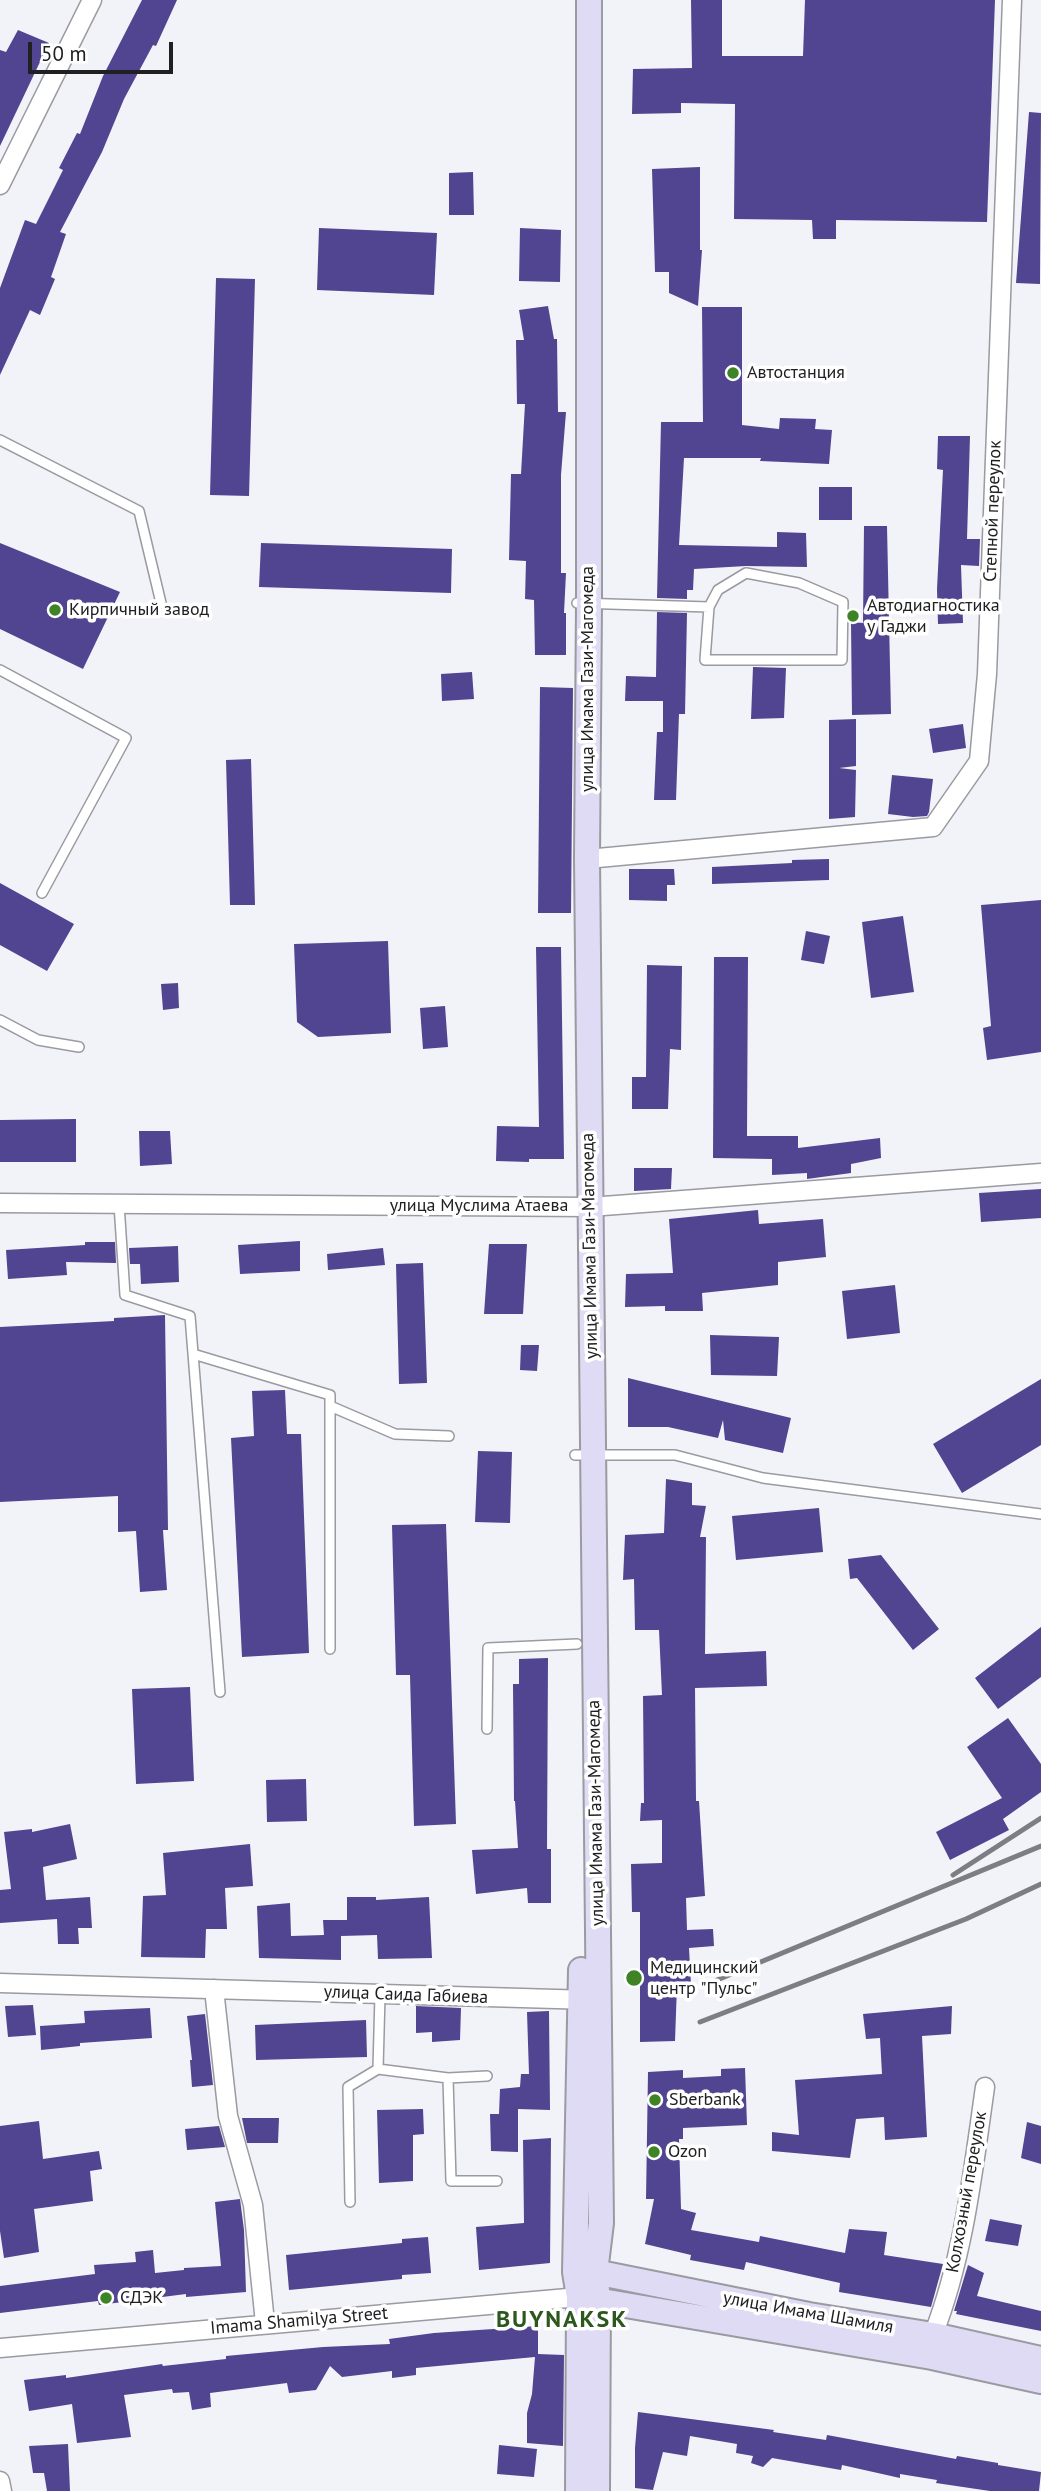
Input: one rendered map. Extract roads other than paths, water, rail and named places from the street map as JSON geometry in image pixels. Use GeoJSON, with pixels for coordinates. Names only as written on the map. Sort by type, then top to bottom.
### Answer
{"type":"FeatureCollection","features":[{"type":"Feature","properties":{"kind":"main road"},"geometry":{"type":"LineString","coordinates":[[572,0],[583,603],[581,1207]]}},
{"type":"Feature","properties":{"kind":"main road","name":"улица Имама Гази-Магомеда"},"geometry":{"type":"LineString","coordinates":[[589,0],[583,603],[587,859],[581,1207],[590,2000],[601,2223],[585,2272],[597,2491]]}},
{"type":"Feature","properties":{"kind":"main road"},"geometry":{"type":"LineString","coordinates":[[584,1455],[578,1644],[590,2000]]}},
{"type":"Feature","properties":{"kind":"main road","name":"улица Имама Шамиля"},"geometry":{"type":"LineString","coordinates":[[585,2272],[809,2315],[933,2335],[1041,2359]]}},
{"type":"Feature","properties":{"kind":"main road"},"geometry":{"type":"LineString","coordinates":[[578,2491],[588,2298]]}},
{"type":"Feature","properties":{"kind":"main road","name":"улица Имама Шамиля"},"geometry":{"type":"LineString","coordinates":[[588,2298],[932,2357],[1041,2381]]}},
{"type":"Feature","properties":{"kind":"street"},"geometry":{"type":"LineString","coordinates":[[0,185],[92,0]]}},
{"type":"Feature","properties":{"kind":"street","name":"Степной переулок"},"geometry":{"type":"LineString","coordinates":[[587,859],[933,827],[979,761],[987,674],[1012,0]]}},
{"type":"Feature","properties":{"kind":"street","name":"улица Муслима Атаева"},"geometry":{"type":"LineString","coordinates":[[0,1203],[581,1207],[1041,1173]]}},
{"type":"Feature","properties":{"kind":"street","name":"улица Саида Габиева"},"geometry":{"type":"LineString","coordinates":[[0,1983],[590,2000]]}},
{"type":"Feature","properties":{"kind":"street"},"geometry":{"type":"LineString","coordinates":[[214,1989],[228,2116],[253,2205],[265,2323]]}},
{"type":"Feature","properties":{"kind":"street","name":"Колхозный переулок"},"geometry":{"type":"LineString","coordinates":[[933,2335],[947,2298],[968,2211],[985,2087]]}},
{"type":"Feature","properties":{"kind":"street","name":"Imama Shamilya Street"},"geometry":{"type":"LineString","coordinates":[[0,2348],[265,2323],[588,2298]]}},
{"type":"Feature","properties":{"kind":"street"},"geometry":{"type":"LineString","coordinates":[[0,2481],[2,2491]]}},
{"type":"Feature","properties":{"kind":"lane"},"geometry":{"type":"LineString","coordinates":[[0,440],[139,511],[162,603]]}},
{"type":"Feature","properties":{"kind":"lane"},"geometry":{"type":"LineString","coordinates":[[746,573],[799,583],[843,602],[842,660],[705,660],[709,607],[718,590],[746,573]]}},
{"type":"Feature","properties":{"kind":"lane"},"geometry":{"type":"LineString","coordinates":[[583,603],[709,607]]}},
{"type":"Feature","properties":{"kind":"lane"},"geometry":{"type":"LineString","coordinates":[[0,670],[126,738],[42,893]]}},
{"type":"Feature","properties":{"kind":"lane"},"geometry":{"type":"LineString","coordinates":[[0,1020],[38,1040],[79,1047]]}},
{"type":"Feature","properties":{"kind":"lane"},"geometry":{"type":"LineString","coordinates":[[119,1204],[125,1295],[190,1316],[220,1692]]}},
{"type":"Feature","properties":{"kind":"lane"},"geometry":{"type":"LineString","coordinates":[[193,1354],[330,1395],[330,1649]]}},
{"type":"Feature","properties":{"kind":"lane"},"geometry":{"type":"LineString","coordinates":[[330,1406],[395,1434],[449,1436]]}},
{"type":"Feature","properties":{"kind":"lane"},"geometry":{"type":"LineString","coordinates":[[584,1455],[675,1455],[763,1478],[1041,1514]]}},
{"type":"Feature","properties":{"kind":"lane"},"geometry":{"type":"LineString","coordinates":[[486,1729],[488,1648],[578,1644]]}},
{"type":"Feature","properties":{"kind":"lane"},"geometry":{"type":"LineString","coordinates":[[378,2069],[380,1995]]}},
{"type":"Feature","properties":{"kind":"lane"},"geometry":{"type":"LineString","coordinates":[[350,2202],[348,2087],[378,2069],[448,2078],[487,2076]]}},
{"type":"Feature","properties":{"kind":"lane"},"geometry":{"type":"LineString","coordinates":[[448,2078],[451,2181],[498,2181]]}},
{"type":"Feature","properties":{"kind":"railway"},"geometry":{"type":"LineString","coordinates":[[953,1875],[1041,1818]]}},
{"type":"Feature","properties":{"kind":"railway"},"geometry":{"type":"LineString","coordinates":[[717,1980],[1041,1846]]}},
{"type":"Feature","properties":{"kind":"railway"},"geometry":{"type":"LineString","coordinates":[[700,2022],[966,1919],[1041,1884]]}},
{"type":"Feature","properties":{"kind":"place","name":"Автостанция"},"geometry":{"type":"Point","coordinates":[733,373]}},
{"type":"Feature","properties":{"kind":"place","name":"Кирпичный завод"},"geometry":{"type":"Point","coordinates":[55,610]}},
{"type":"Feature","properties":{"kind":"place","name":"Автодиагностика у Гаджи"},"geometry":{"type":"Point","coordinates":[853,616]}},
{"type":"Feature","properties":{"kind":"place","name":"Медицинский центр \"Пульс\""},"geometry":{"type":"Point","coordinates":[634,1978]}},
{"type":"Feature","properties":{"kind":"place","name":"Sberbank"},"geometry":{"type":"Point","coordinates":[655,2100]}},
{"type":"Feature","properties":{"kind":"place","name":"Ozon"},"geometry":{"type":"Point","coordinates":[654,2152]}},
{"type":"Feature","properties":{"kind":"place","name":"СДЭК"},"geometry":{"type":"Point","coordinates":[106,2298]}},
{"type":"Feature","properties":{"kind":"district","name":"BUYNAKSK"},"geometry":{"type":"Point","coordinates":[562,2320]}}]}
